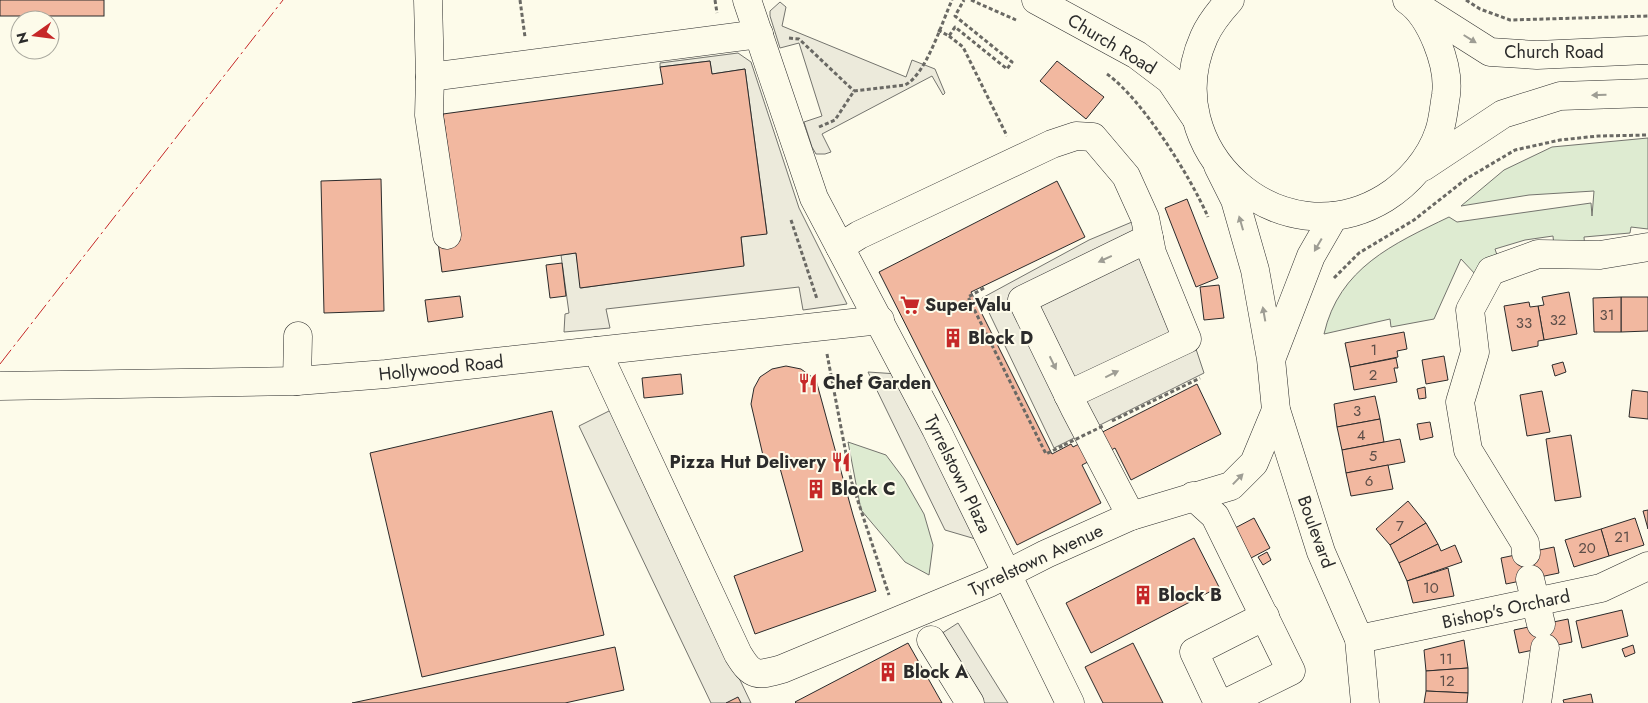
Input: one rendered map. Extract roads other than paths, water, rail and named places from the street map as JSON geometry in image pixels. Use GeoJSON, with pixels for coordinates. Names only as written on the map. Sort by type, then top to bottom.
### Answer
{"type":"FeatureCollection","features":[{"type":"Feature","properties":{"kind":"street"},"geometry":{"type":"LineString","coordinates":[[428,0],[429,115],[447,235]]}},
{"type":"Feature","properties":{"kind":"street","name":"Tyrrelstown Plaza"},"geometry":{"type":"LineString","coordinates":[[747,0],[814,198],[936,428],[1070,703]]}},
{"type":"Feature","properties":{"kind":"street","name":"Church Road"},"geometry":{"type":"LineString","coordinates":[[1036,0],[1137,55],[1170,80],[1197,121]]}},
{"type":"Feature","properties":{"kind":"street"},"geometry":{"type":"LineString","coordinates":[[1230,0],[1216,17],[1204,37],[1197,58],[1193,90],[1197,121],[1205,144],[1218,166],[1250,196],[1287,213],[1310,217],[1334,216],[1373,206],[1398,190],[1418,170],[1504,114],[1560,96],[1648,93]]}},
{"type":"Feature","properties":{"kind":"street"},"geometry":{"type":"LineString","coordinates":[[1410,2],[1430,27],[1441,54],[1446,89],[1439,132],[1418,170]]}},
{"type":"Feature","properties":{"kind":"street","name":"Church Road"},"geometry":{"type":"LineString","coordinates":[[1410,2],[1490,52],[1537,55],[1648,50]]}},
{"type":"Feature","properties":{"kind":"street"},"geometry":{"type":"LineString","coordinates":[[430,77],[759,34]]}},
{"type":"Feature","properties":{"kind":"street"},"geometry":{"type":"LineString","coordinates":[[840,247],[859,236],[1052,144],[1076,136],[1092,137],[1126,176],[1145,218],[1152,253],[1187,339],[1068,395]]}},
{"type":"Feature","properties":{"kind":"street","name":"Boulevard"},"geometry":{"type":"LineString","coordinates":[[1218,166],[1235,200],[1252,262],[1271,359],[1276,410],[1321,552],[1359,639],[1365,703]]}},
{"type":"Feature","properties":{"kind":"street","name":"Boulevard"},"geometry":{"type":"LineString","coordinates":[[1271,359],[1311,256],[1334,216]]}},
{"type":"Feature","properties":{"kind":"street"},"geometry":{"type":"LineString","coordinates":[[1131,516],[1068,395],[1022,300],[1149,238]]}},
{"type":"Feature","properties":{"kind":"street"},"geometry":{"type":"LineString","coordinates":[[1538,703],[1536,601],[1525,543],[1468,450],[1460,402],[1475,352],[1470,310],[1491,271],[1538,254],[1600,254],[1648,247]]}},
{"type":"Feature","properties":{"kind":"street","name":"Hollywood Road"},"geometry":{"type":"LineString","coordinates":[[0,386],[297,381],[386,374],[880,320]]}},
{"type":"Feature","properties":{"kind":"street"},"geometry":{"type":"LineString","coordinates":[[297,381],[298,336]]}},
{"type":"Feature","properties":{"kind":"street","name":"Tyrrelstown Avenue"},"geometry":{"type":"LineString","coordinates":[[597,351],[738,654],[748,670],[760,675],[782,669],[898,621],[1007,574],[1046,554],[1131,516],[1231,486],[1254,463],[1276,410]]}},
{"type":"Feature","properties":{"kind":"street"},"geometry":{"type":"LineString","coordinates":[[1193,496],[1215,516],[1291,671],[1226,703]]}},
{"type":"Feature","properties":{"kind":"street","name":"Bishop's Orchard"},"geometry":{"type":"LineString","coordinates":[[1359,639],[1601,588],[1648,566]]}},
{"type":"Feature","properties":{"kind":"street"},"geometry":{"type":"LineString","coordinates":[[1218,703],[1194,652],[1264,616]]}},
{"type":"Feature","properties":{"kind":"street"},"geometry":{"type":"LineString","coordinates":[[931,640],[970,703]]}},
{"type":"Feature","properties":{"kind":"place","name":"SuperValu"},"geometry":{"type":"Point","coordinates":[910,305]}},
{"type":"Feature","properties":{"kind":"place","name":"Block D"},"geometry":{"type":"Point","coordinates":[953,338]}},
{"type":"Feature","properties":{"kind":"place","name":"Chef Garden"},"geometry":{"type":"Point","coordinates":[808,383]}},
{"type":"Feature","properties":{"kind":"place","name":"Pizza Hut Delivery"},"geometry":{"type":"Point","coordinates":[841,462]}},
{"type":"Feature","properties":{"kind":"place","name":"Block C"},"geometry":{"type":"Point","coordinates":[816,489]}},
{"type":"Feature","properties":{"kind":"place","name":"Block B"},"geometry":{"type":"Point","coordinates":[1143,595]}},
{"type":"Feature","properties":{"kind":"place","name":"Block A"},"geometry":{"type":"Point","coordinates":[888,672]}}]}
